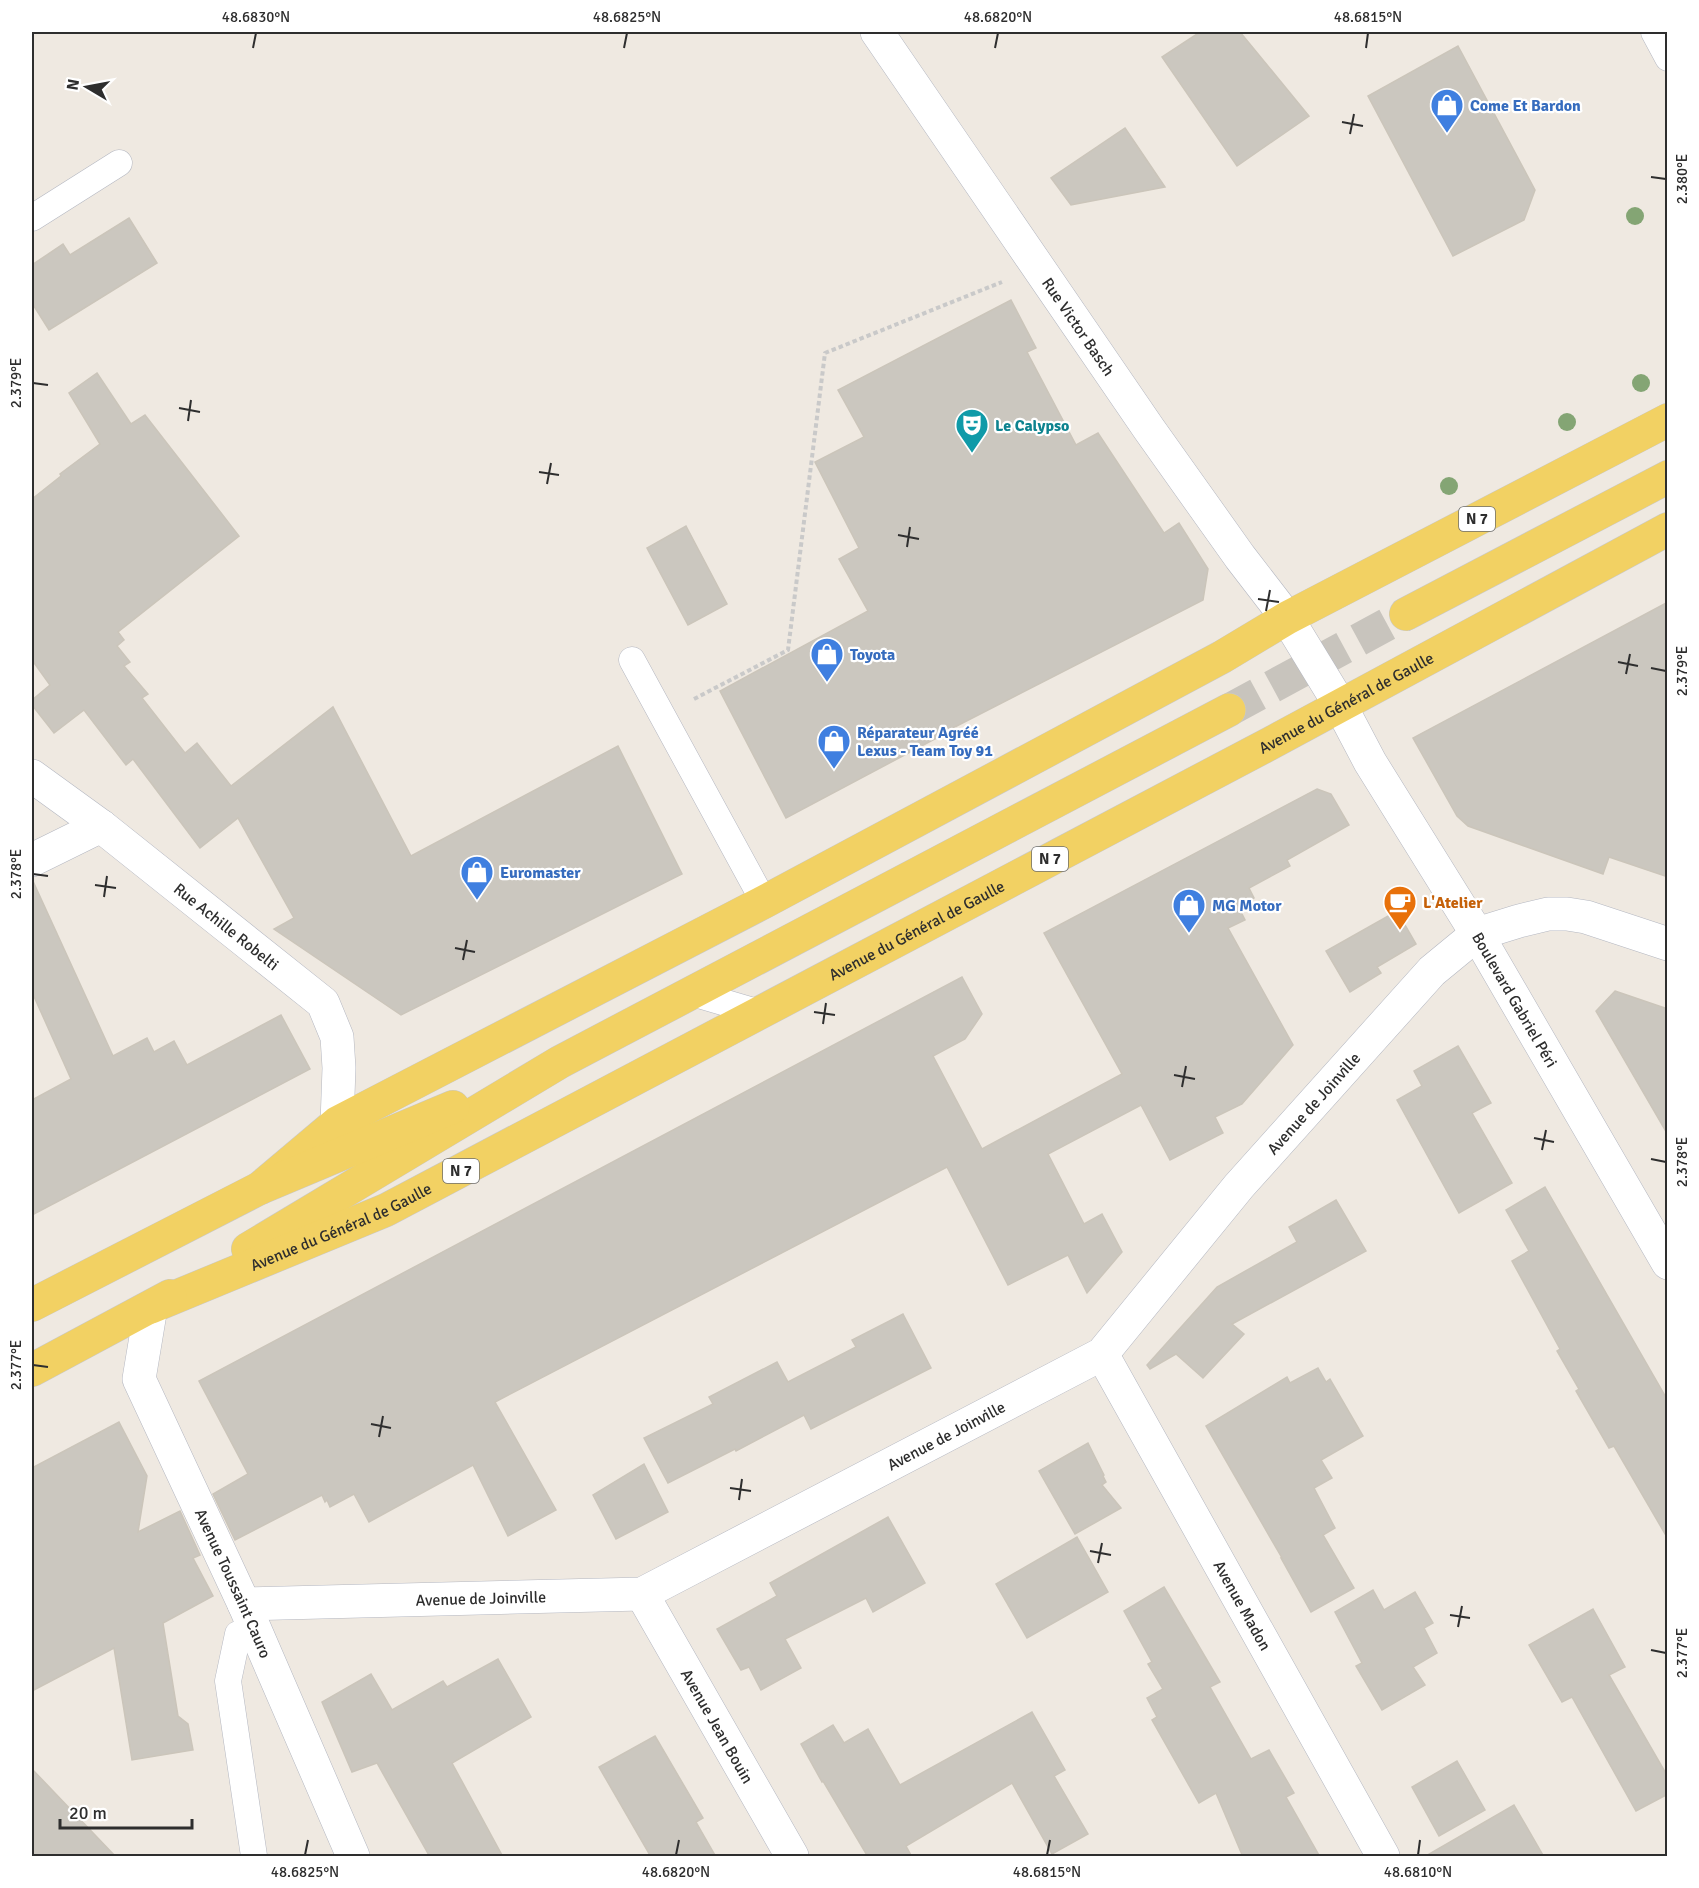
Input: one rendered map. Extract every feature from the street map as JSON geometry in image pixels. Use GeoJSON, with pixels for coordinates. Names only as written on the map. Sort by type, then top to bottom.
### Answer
{"type":"FeatureCollection","features":[{"type":"Feature","properties":{"kind":"main road","name":"Avenue du Général de Gaulle"},"geometry":{"type":"LineString","coordinates":[[260,1188],[337,1123],[764,902],[1222,657],[1287,618],[1668,420]]}},
{"type":"Feature","properties":{"kind":"main road"},"geometry":{"type":"LineString","coordinates":[[1406,614],[1668,477]]}},
{"type":"Feature","properties":{"kind":"main road","name":"Avenue du Général de Gaulle"},"geometry":{"type":"LineString","coordinates":[[151,1307],[386,1210],[1668,529]]}},
{"type":"Feature","properties":{"kind":"main road","name":"Avenue du Général de Gaulle"},"geometry":{"type":"LineString","coordinates":[[32,1370],[151,1307],[560,1062],[1229,710]]}},
{"type":"Feature","properties":{"kind":"main road","name":"Avenue du Général de Gaulle"},"geometry":{"type":"LineString","coordinates":[[32,1305],[260,1188],[560,1062]]}},
{"type":"Feature","properties":{"kind":"street","name":"Rue Victor Basch"},"geometry":{"type":"LineString","coordinates":[[877,32],[1162,447],[1240,557],[1287,618],[1340,705]]}},
{"type":"Feature","properties":{"kind":"street","name":"Boulevard Gabriel Péri"},"geometry":{"type":"LineString","coordinates":[[1340,705],[1370,762],[1477,934],[1668,1263]]}},
{"type":"Feature","properties":{"kind":"street","name":"Rue Achille Robelti"},"geometry":{"type":"LineString","coordinates":[[32,776],[100,826],[323,1003],[337,1037],[339,1068],[337,1123]]}},
{"type":"Feature","properties":{"kind":"street"},"geometry":{"type":"LineString","coordinates":[[32,860],[100,826]]}},
{"type":"Feature","properties":{"kind":"street"},"geometry":{"type":"LineString","coordinates":[[1477,934],[1528,919],[1567,914],[1586,917],[1668,944]]}},
{"type":"Feature","properties":{"kind":"street","name":"Avenue de Joinville"},"geometry":{"type":"LineString","coordinates":[[241,1619],[642,1594],[1102,1354],[1239,1186],[1432,971],[1477,934]]}},
{"type":"Feature","properties":{"kind":"street","name":"Avenue Toussaint Cauro"},"geometry":{"type":"LineString","coordinates":[[151,1307],[140,1379],[241,1619],[353,1857]]}},
{"type":"Feature","properties":{"kind":"street","name":"Avenue Madon"},"geometry":{"type":"LineString","coordinates":[[1102,1354],[1383,1857]]}},
{"type":"Feature","properties":{"kind":"street","name":"Avenue Jean Bouin"},"geometry":{"type":"LineString","coordinates":[[642,1594],[792,1857]]}},
{"type":"Feature","properties":{"kind":"lane"},"geometry":{"type":"LineString","coordinates":[[1654,32],[1668,58]]}},
{"type":"Feature","properties":{"kind":"lane"},"geometry":{"type":"LineString","coordinates":[[32,218],[119,164]]}},
{"type":"Feature","properties":{"kind":"lane"},"geometry":{"type":"LineString","coordinates":[[632,660],[764,902]]}},
{"type":"Feature","properties":{"kind":"lane"},"geometry":{"type":"LineString","coordinates":[[692,993],[760,1013]]}},
{"type":"Feature","properties":{"kind":"lane"},"geometry":{"type":"LineString","coordinates":[[241,1619],[228,1681],[254,1857]]}},
{"type":"Feature","properties":{"kind":"path"},"geometry":{"type":"LineString","coordinates":[[662,717],[788,650],[825,353],[1039,267]]}},
{"type":"Feature","properties":{"kind":"building"},"geometry":{"type":"Polygon","coordinates":[[[1200,32],[1240,32],[1309,116],[1237,166],[1162,57],[1200,32]]]}},
{"type":"Feature","properties":{"kind":"building","name":"Come Et Bardon"},"geometry":{"type":"Polygon","coordinates":[[[1458,46],[1535,190],[1524,220],[1453,256],[1368,96],[1458,46]]]}},
{"type":"Feature","properties":{"kind":"building"},"geometry":{"type":"Polygon","coordinates":[[[1125,128],[1165,187],[1071,205],[1051,178],[1125,128]]]}},
{"type":"Feature","properties":{"kind":"building"},"geometry":{"type":"Polygon","coordinates":[[[129,218],[157,263],[49,330],[32,303],[32,265],[63,244],[70,255],[129,218]]]}},
{"type":"Feature","properties":{"kind":"building"},"geometry":{"type":"Polygon","coordinates":[[[1011,300],[1036,348],[1027,352],[1076,445],[1098,433],[1164,533],[1179,523],[1208,569],[1203,600],[945,732],[786,818],[720,691],[868,611],[839,559],[859,548],[815,462],[864,437],[838,390],[1011,300]]]}},
{"type":"Feature","properties":{"kind":"building"},"geometry":{"type":"Polygon","coordinates":[[[97,373],[131,424],[145,415],[239,536],[118,632],[124,640],[117,646],[130,662],[124,666],[148,694],[142,698],[185,753],[197,743],[231,786],[333,707],[411,856],[618,746],[682,874],[401,1015],[274,929],[294,918],[238,818],[200,848],[133,759],[126,765],[84,710],[54,733],[32,705],[32,700],[50,685],[32,660],[32,499],[61,476],[60,474],[100,444],[69,393],[97,373]]]}},
{"type":"Feature","properties":{"kind":"building"},"geometry":{"type":"Polygon","coordinates":[[[686,526],[727,604],[688,625],[647,548],[686,526]]]}},
{"type":"Feature","properties":{"kind":"building"},"geometry":{"type":"Polygon","coordinates":[[[1668,602],[1668,877],[1609,857],[1603,874],[1468,826],[1457,816],[1413,738],[1668,602]]]}},
{"type":"Feature","properties":{"kind":"building"},"geometry":{"type":"Polygon","coordinates":[[[1317,789],[1331,794],[1349,825],[1287,860],[1290,866],[1249,888],[1254,898],[1238,906],[1245,920],[1228,928],[1293,1045],[1242,1104],[1215,1117],[1223,1133],[1170,1160],[1141,1105],[1048,1154],[1084,1224],[1102,1214],[1122,1252],[1087,1293],[1068,1255],[1008,1285],[947,1167],[495,1402],[556,1510],[508,1536],[473,1465],[369,1522],[354,1494],[330,1507],[322,1495],[235,1540],[213,1494],[248,1474],[199,1381],[962,977],[982,1014],[965,1039],[933,1056],[982,1149],[1122,1074],[1044,933],[1317,789]]]}},
{"type":"Feature","properties":{"kind":"building"},"geometry":{"type":"Polygon","coordinates":[[[32,879],[113,1056],[147,1038],[154,1052],[174,1041],[187,1065],[281,1015],[310,1069],[32,1215],[32,1100],[71,1079],[32,992],[32,879]]]}},
{"type":"Feature","properties":{"kind":"building"},"geometry":{"type":"Polygon","coordinates":[[[1397,911],[1416,944],[1377,967],[1381,973],[1350,992],[1326,951],[1397,911]]]}},
{"type":"Feature","properties":{"kind":"building"},"geometry":{"type":"Polygon","coordinates":[[[1615,991],[1668,1009],[1668,1135],[1596,1011],[1615,991]]]}},
{"type":"Feature","properties":{"kind":"building"},"geometry":{"type":"Polygon","coordinates":[[[1458,1046],[1491,1103],[1472,1113],[1512,1183],[1459,1213],[1397,1100],[1422,1086],[1414,1071],[1458,1046]]]}},
{"type":"Feature","properties":{"kind":"building"},"geometry":{"type":"Polygon","coordinates":[[[1545,1187],[1668,1401],[1668,1539],[1614,1446],[1609,1448],[1576,1391],[1579,1389],[1557,1351],[1560,1349],[1512,1261],[1529,1251],[1506,1210],[1545,1187]]]}},
{"type":"Feature","properties":{"kind":"building"},"geometry":{"type":"Polygon","coordinates":[[[1336,1200],[1366,1251],[1232,1324],[1244,1334],[1203,1378],[1176,1354],[1150,1369],[1147,1365],[1217,1287],[1297,1242],[1289,1227],[1336,1200]]]}},
{"type":"Feature","properties":{"kind":"building"},"geometry":{"type":"Polygon","coordinates":[[[903,1314],[931,1368],[811,1429],[804,1415],[668,1483],[644,1438],[713,1404],[709,1397],[777,1362],[788,1382],[856,1347],[852,1340],[903,1314]]]}},
{"type":"Feature","properties":{"kind":"building"},"geometry":{"type":"Polygon","coordinates":[[[1318,1368],[1326,1382],[1330,1379],[1363,1436],[1321,1460],[1332,1478],[1314,1488],[1335,1528],[1323,1535],[1354,1588],[1311,1612],[1206,1426],[1287,1377],[1290,1383],[1318,1368]]]}},
{"type":"Feature","properties":{"kind":"building"},"geometry":{"type":"Polygon","coordinates":[[[119,1422],[147,1476],[138,1532],[180,1511],[200,1555],[193,1558],[213,1596],[163,1623],[178,1716],[188,1724],[193,1750],[132,1760],[114,1648],[32,1691],[32,1468],[119,1422]]]}},
{"type":"Feature","properties":{"kind":"building"},"geometry":{"type":"Polygon","coordinates":[[[1088,1443],[1104,1475],[1106,1482],[1102,1485],[1121,1508],[1075,1534],[1039,1471],[1088,1443]]]}},
{"type":"Feature","properties":{"kind":"building"},"geometry":{"type":"Polygon","coordinates":[[[644,1464],[668,1512],[616,1539],[593,1495],[644,1464]]]}},
{"type":"Feature","properties":{"kind":"building"},"geometry":{"type":"Polygon","coordinates":[[[888,1517],[925,1583],[873,1612],[866,1598],[785,1639],[801,1668],[761,1690],[749,1667],[741,1670],[717,1629],[777,1596],[770,1583],[888,1517]]]}},
{"type":"Feature","properties":{"kind":"building"},"geometry":{"type":"Polygon","coordinates":[[[1077,1537],[1108,1592],[1027,1638],[996,1584],[1077,1537]]]}},
{"type":"Feature","properties":{"kind":"building"},"geometry":{"type":"Polygon","coordinates":[[[1164,1587],[1220,1682],[1210,1687],[1251,1759],[1269,1750],[1294,1793],[1286,1797],[1320,1857],[1243,1857],[1216,1793],[1199,1803],[1152,1720],[1157,1717],[1147,1698],[1163,1689],[1148,1664],[1152,1662],[1124,1611],[1164,1587]]]}},
{"type":"Feature","properties":{"kind":"building"},"geometry":{"type":"Polygon","coordinates":[[[1373,1590],[1384,1610],[1415,1592],[1433,1623],[1424,1628],[1437,1653],[1413,1667],[1425,1685],[1382,1710],[1356,1666],[1362,1663],[1335,1612],[1373,1590]]]}},
{"type":"Feature","properties":{"kind":"building"},"geometry":{"type":"Polygon","coordinates":[[[1593,1609],[1625,1667],[1609,1675],[1668,1777],[1668,1794],[1636,1811],[1572,1697],[1562,1702],[1529,1645],[1593,1609]]]}},
{"type":"Feature","properties":{"kind":"building"},"geometry":{"type":"Polygon","coordinates":[[[498,1659],[531,1717],[452,1763],[503,1857],[430,1857],[377,1763],[352,1772],[322,1702],[371,1674],[392,1710],[443,1681],[447,1687],[498,1659]]]}},
{"type":"Feature","properties":{"kind":"building"},"geometry":{"type":"Polygon","coordinates":[[[1032,1712],[1065,1770],[1054,1776],[1088,1834],[1052,1854],[1012,1783],[906,1846],[912,1857],[868,1857],[801,1744],[833,1725],[844,1743],[868,1729],[900,1785],[1032,1712]]]}},
{"type":"Feature","properties":{"kind":"building"},"geometry":{"type":"Polygon","coordinates":[[[655,1736],[703,1818],[696,1822],[716,1857],[651,1857],[599,1767],[655,1736]]]}},
{"type":"Feature","properties":{"kind":"building"},"geometry":{"type":"Polygon","coordinates":[[[1457,1761],[1485,1810],[1439,1836],[1412,1787],[1457,1761]]]}},
{"type":"Feature","properties":{"kind":"building"},"geometry":{"type":"Polygon","coordinates":[[[32,1769],[116,1857],[32,1857],[32,1769]]]}},
{"type":"Feature","properties":{"kind":"building"},"geometry":{"type":"Polygon","coordinates":[[[1514,1805],[1544,1857],[1424,1857],[1514,1805]]]}},
{"type":"Feature","properties":{"kind":"tunnel"},"geometry":{"type":"LineString","coordinates":[[1229,710],[1406,614]]}},
{"type":"Feature","properties":{"kind":"place","name":"Come Et Bardon"},"geometry":{"type":"Point","coordinates":[1447,134]}},
{"type":"Feature","properties":{"kind":"place","name":"Le Calypso"},"geometry":{"type":"Point","coordinates":[972,454]}},
{"type":"Feature","properties":{"kind":"place","name":"Toyota"},"geometry":{"type":"Point","coordinates":[827,683]}},
{"type":"Feature","properties":{"kind":"place","name":"Réparateur Agréé Lexus - Team Toy 91"},"geometry":{"type":"Point","coordinates":[834,770]}},
{"type":"Feature","properties":{"kind":"place","name":"Euromaster"},"geometry":{"type":"Point","coordinates":[477,901]}},
{"type":"Feature","properties":{"kind":"place","name":"L'Atelier"},"geometry":{"type":"Point","coordinates":[1400,931]}},
{"type":"Feature","properties":{"kind":"place","name":"MG Motor"},"geometry":{"type":"Point","coordinates":[1189,934]}}]}
